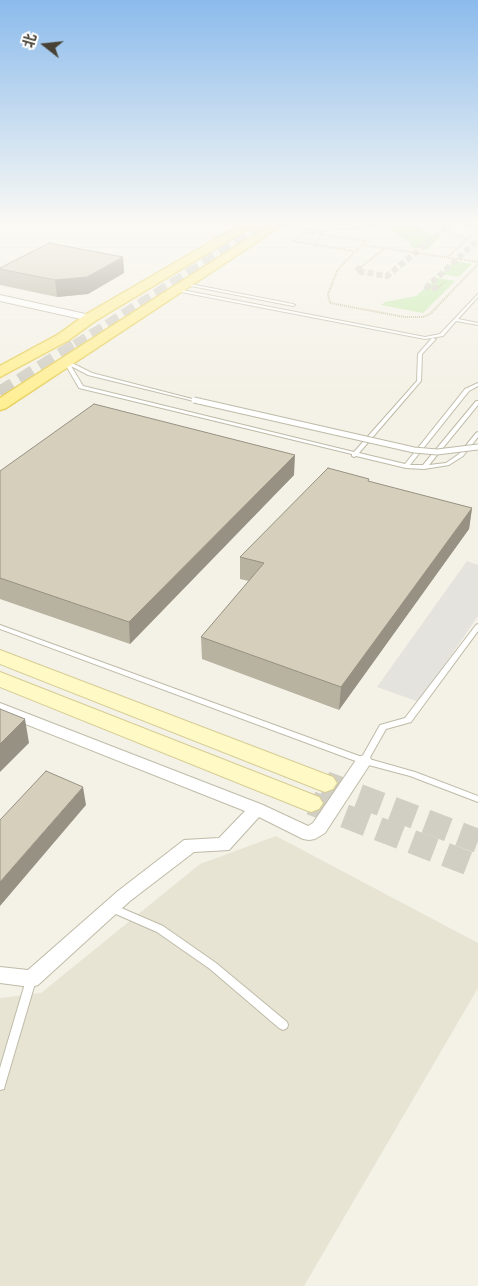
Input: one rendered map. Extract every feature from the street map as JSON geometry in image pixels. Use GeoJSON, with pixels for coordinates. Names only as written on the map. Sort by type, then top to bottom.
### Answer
{"type":"FeatureCollection","features":[{"type":"Feature","properties":{"kind":"main road"},"geometry":{"type":"LineString","coordinates":[[0,372],[64,337],[90,318],[148,284]]}},
{"type":"Feature","properties":{"kind":"main road"},"geometry":{"type":"LineString","coordinates":[[0,405],[187,284]]}},
{"type":"Feature","properties":{"kind":"main road"},"geometry":{"type":"LineString","coordinates":[[64,337],[61,352],[66,362]]}},
{"type":"Feature","properties":{"kind":"main road"},"geometry":{"type":"LineString","coordinates":[[0,657],[325,783]]}},
{"type":"Feature","properties":{"kind":"main road"},"geometry":{"type":"LineString","coordinates":[[0,679],[312,803]]}},
{"type":"Feature","properties":{"kind":"street"},"geometry":{"type":"LineString","coordinates":[[0,298],[90,318]]}},
{"type":"Feature","properties":{"kind":"street"},"geometry":{"type":"LineString","coordinates":[[0,708],[257,809],[309,834],[319,828],[364,761]]}},
{"type":"Feature","properties":{"kind":"street"},"geometry":{"type":"LineString","coordinates":[[0,975],[31,979],[112,908],[190,845],[223,845],[257,809]]}},
{"type":"Feature","properties":{"kind":"lane"},"geometry":{"type":"LineString","coordinates":[[182,287],[293,305]]}},
{"type":"Feature","properties":{"kind":"lane"},"geometry":{"type":"LineString","coordinates":[[182,287],[425,338],[441,335],[478,295]]}},
{"type":"Feature","properties":{"kind":"lane"},"geometry":{"type":"LineString","coordinates":[[455,320],[478,324]]}},
{"type":"Feature","properties":{"kind":"lane"},"geometry":{"type":"LineString","coordinates":[[354,455],[419,381],[420,354],[434,339]]}},
{"type":"Feature","properties":{"kind":"lane"},"geometry":{"type":"LineString","coordinates":[[66,362],[90,374],[371,442],[437,452],[478,447]]}},
{"type":"Feature","properties":{"kind":"lane"},"geometry":{"type":"LineString","coordinates":[[66,362],[81,387],[354,455],[406,466],[424,467],[447,464],[455,460],[478,434]]}},
{"type":"Feature","properties":{"kind":"lane"},"geometry":{"type":"LineString","coordinates":[[406,466],[467,390],[478,384]]}},
{"type":"Feature","properties":{"kind":"lane"},"geometry":{"type":"LineString","coordinates":[[424,467],[478,402]]}},
{"type":"Feature","properties":{"kind":"lane"},"geometry":{"type":"LineString","coordinates":[[364,761],[383,727],[408,720],[478,626]]}},
{"type":"Feature","properties":{"kind":"lane"},"geometry":{"type":"LineString","coordinates":[[0,627],[364,761],[412,774],[478,799]]}},
{"type":"Feature","properties":{"kind":"lane"},"geometry":{"type":"LineString","coordinates":[[112,908],[160,929],[212,966],[283,1025]]}},
{"type":"Feature","properties":{"kind":"lane"},"geometry":{"type":"LineString","coordinates":[[0,1085],[31,979]]}},
{"type":"Feature","properties":{"kind":"path"},"geometry":{"type":"LineString","coordinates":[[332,284],[328,294],[330,303],[411,318],[430,314],[458,284]]}},
{"type":"Feature","properties":{"kind":"path"},"geometry":{"type":"LineString","coordinates":[[438,288],[442,284]]}},
{"type":"Feature","properties":{"kind":"shaded area"},"geometry":{"type":"Polygon","coordinates":[[[467,561],[478,565],[478,616],[419,702],[377,687],[467,561]]]}},
{"type":"Feature","properties":{"kind":"shaded area"},"geometry":{"type":"Polygon","coordinates":[[[276,836],[478,943],[478,988],[304,1286],[0,1286],[0,998],[41,993],[200,864],[276,836]]]}},
{"type":"Feature","properties":{"kind":"green space"},"geometry":{"type":"Polygon","coordinates":[[[430,284],[452,284],[423,313],[381,305],[385,302],[416,296],[430,284]]]}},
{"type":"Feature","properties":{"kind":"building"},"geometry":{"type":"Polygon","coordinates":[[[94,404],[295,455],[129,622],[0,578],[0,471],[94,404]]]}},
{"type":"Feature","properties":{"kind":"building"},"geometry":{"type":"Polygon","coordinates":[[[328,468],[369,479],[368,481],[472,508],[341,687],[201,637],[264,563],[240,557],[328,468]]]}},
{"type":"Feature","properties":{"kind":"building"},"geometry":{"type":"Polygon","coordinates":[[[0,709],[25,719],[0,744],[0,709]]]}},
{"type":"Feature","properties":{"kind":"building"},"geometry":{"type":"Polygon","coordinates":[[[46,771],[83,787],[0,882],[0,820],[46,771]]]}},
{"type":"Feature","properties":{"kind":"tunnel"},"geometry":{"type":"LineString","coordinates":[[76,346],[174,284]]}},
{"type":"Feature","properties":{"kind":"tunnel"},"geometry":{"type":"LineString","coordinates":[[430,284],[427,287],[438,288]]}},
{"type":"Feature","properties":{"kind":"tunnel"},"geometry":{"type":"LineString","coordinates":[[0,394],[78,345]]}},
{"type":"Feature","properties":{"kind":"tunnel"},"geometry":{"type":"LineString","coordinates":[[325,783],[478,841]]}},
{"type":"Feature","properties":{"kind":"tunnel"},"geometry":{"type":"LineString","coordinates":[[311,803],[478,867]]}}]}
